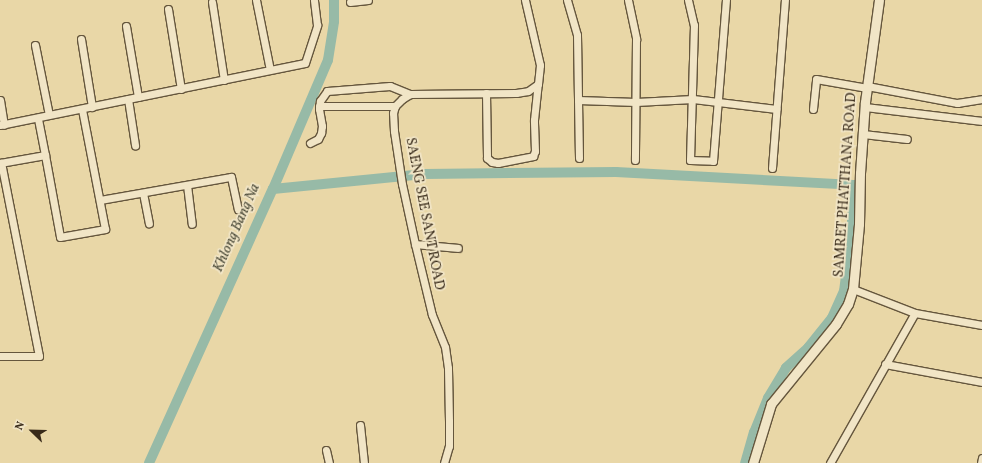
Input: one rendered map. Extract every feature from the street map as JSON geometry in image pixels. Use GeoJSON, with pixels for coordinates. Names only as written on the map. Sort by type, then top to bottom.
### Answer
{"type":"FeatureCollection","features":[{"type":"Feature","properties":{"kind":"street"},"geometry":{"type":"LineString","coordinates":[[256,0],[270,70]]}},
{"type":"Feature","properties":{"kind":"street"},"geometry":{"type":"LineString","coordinates":[[0,100],[2,125],[305,63],[317,25],[314,0]]}},
{"type":"Feature","properties":{"kind":"street"},"geometry":{"type":"LineString","coordinates":[[350,2],[368,0]]}},
{"type":"Feature","properties":{"kind":"street"},"geometry":{"type":"LineString","coordinates":[[486,93],[487,158],[492,162],[498,163],[533,156],[535,151],[534,120],[540,65],[525,0]]}},
{"type":"Feature","properties":{"kind":"street"},"geometry":{"type":"LineString","coordinates":[[567,0],[577,35],[580,158]]}},
{"type":"Feature","properties":{"kind":"street"},"geometry":{"type":"LineString","coordinates":[[628,0],[636,39],[635,160]]}},
{"type":"Feature","properties":{"kind":"street"},"geometry":{"type":"LineString","coordinates":[[688,0],[694,25],[690,160],[713,161],[726,0]]}},
{"type":"Feature","properties":{"kind":"street"},"geometry":{"type":"LineString","coordinates":[[772,168],[785,0]]}},
{"type":"Feature","properties":{"kind":"street","name":"SAMRET PHATTHANA ROAD"},"geometry":{"type":"LineString","coordinates":[[753,463],[771,404],[836,324],[848,304],[853,289],[865,107],[879,0]]}},
{"type":"Feature","properties":{"kind":"street"},"geometry":{"type":"LineString","coordinates":[[212,2],[224,80]]}},
{"type":"Feature","properties":{"kind":"street"},"geometry":{"type":"LineString","coordinates":[[168,9],[181,89]]}},
{"type":"Feature","properties":{"kind":"street"},"geometry":{"type":"LineString","coordinates":[[126,26],[138,97]]}},
{"type":"Feature","properties":{"kind":"street"},"geometry":{"type":"LineString","coordinates":[[81,39],[92,107]]}},
{"type":"Feature","properties":{"kind":"street"},"geometry":{"type":"LineString","coordinates":[[36,45],[49,115]]}},
{"type":"Feature","properties":{"kind":"street"},"geometry":{"type":"LineString","coordinates":[[813,109],[816,79],[957,103],[982,99]]}},
{"type":"Feature","properties":{"kind":"street"},"geometry":{"type":"LineString","coordinates":[[310,143],[318,139],[322,126],[319,106],[322,95],[327,91],[390,86],[410,94],[516,94],[528,91],[538,84]]}},
{"type":"Feature","properties":{"kind":"street"},"geometry":{"type":"LineString","coordinates":[[319,106],[395,106],[410,94]]}},
{"type":"Feature","properties":{"kind":"street"},"geometry":{"type":"LineString","coordinates":[[128,99],[135,146]]}},
{"type":"Feature","properties":{"kind":"street"},"geometry":{"type":"LineString","coordinates":[[578,100],[636,102],[693,99],[776,109]]}},
{"type":"Feature","properties":{"kind":"street","name":"SAENG SEE SANT ROAD"},"geometry":{"type":"LineString","coordinates":[[395,106],[394,131],[400,162],[402,184],[432,315],[445,347],[448,368],[449,434],[444,463]]}},
{"type":"Feature","properties":{"kind":"street"},"geometry":{"type":"LineString","coordinates":[[865,107],[982,121]]}},
{"type":"Feature","properties":{"kind":"street"},"geometry":{"type":"LineString","coordinates":[[38,118],[60,237],[105,229],[82,109]]}},
{"type":"Feature","properties":{"kind":"street"},"geometry":{"type":"LineString","coordinates":[[863,134],[907,139]]}},
{"type":"Feature","properties":{"kind":"street"},"geometry":{"type":"LineString","coordinates":[[0,356],[38,356],[0,163],[45,156]]}},
{"type":"Feature","properties":{"kind":"street"},"geometry":{"type":"LineString","coordinates":[[100,200],[231,177],[238,209]]}},
{"type":"Feature","properties":{"kind":"street"},"geometry":{"type":"LineString","coordinates":[[187,185],[192,224]]}},
{"type":"Feature","properties":{"kind":"street"},"geometry":{"type":"LineString","coordinates":[[143,193],[149,222]]}},
{"type":"Feature","properties":{"kind":"street"},"geometry":{"type":"LineString","coordinates":[[415,244],[458,248]]}},
{"type":"Feature","properties":{"kind":"street"},"geometry":{"type":"LineString","coordinates":[[853,289],[915,313],[982,325]]}},
{"type":"Feature","properties":{"kind":"street"},"geometry":{"type":"LineString","coordinates":[[830,463],[915,313]]}},
{"type":"Feature","properties":{"kind":"street"},"geometry":{"type":"LineString","coordinates":[[885,364],[982,382]]}},
{"type":"Feature","properties":{"kind":"street"},"geometry":{"type":"LineString","coordinates":[[360,425],[364,463]]}},
{"type":"Feature","properties":{"kind":"street"},"geometry":{"type":"LineString","coordinates":[[326,450],[329,463]]}},
{"type":"Feature","properties":{"kind":"street"},"geometry":{"type":"LineString","coordinates":[[981,463],[982,458]]}},
{"type":"Feature","properties":{"kind":"waterway","name":"Khlong Bang Na"},"geometry":{"type":"LineString","coordinates":[[149,463],[273,189],[328,60],[334,21],[334,0]]}},
{"type":"Feature","properties":{"kind":"waterway"},"geometry":{"type":"LineString","coordinates":[[273,189],[424,174],[616,172],[854,185],[851,238],[844,291],[832,318],[808,348],[786,368],[768,398],[754,432],[745,463]]}}]}
